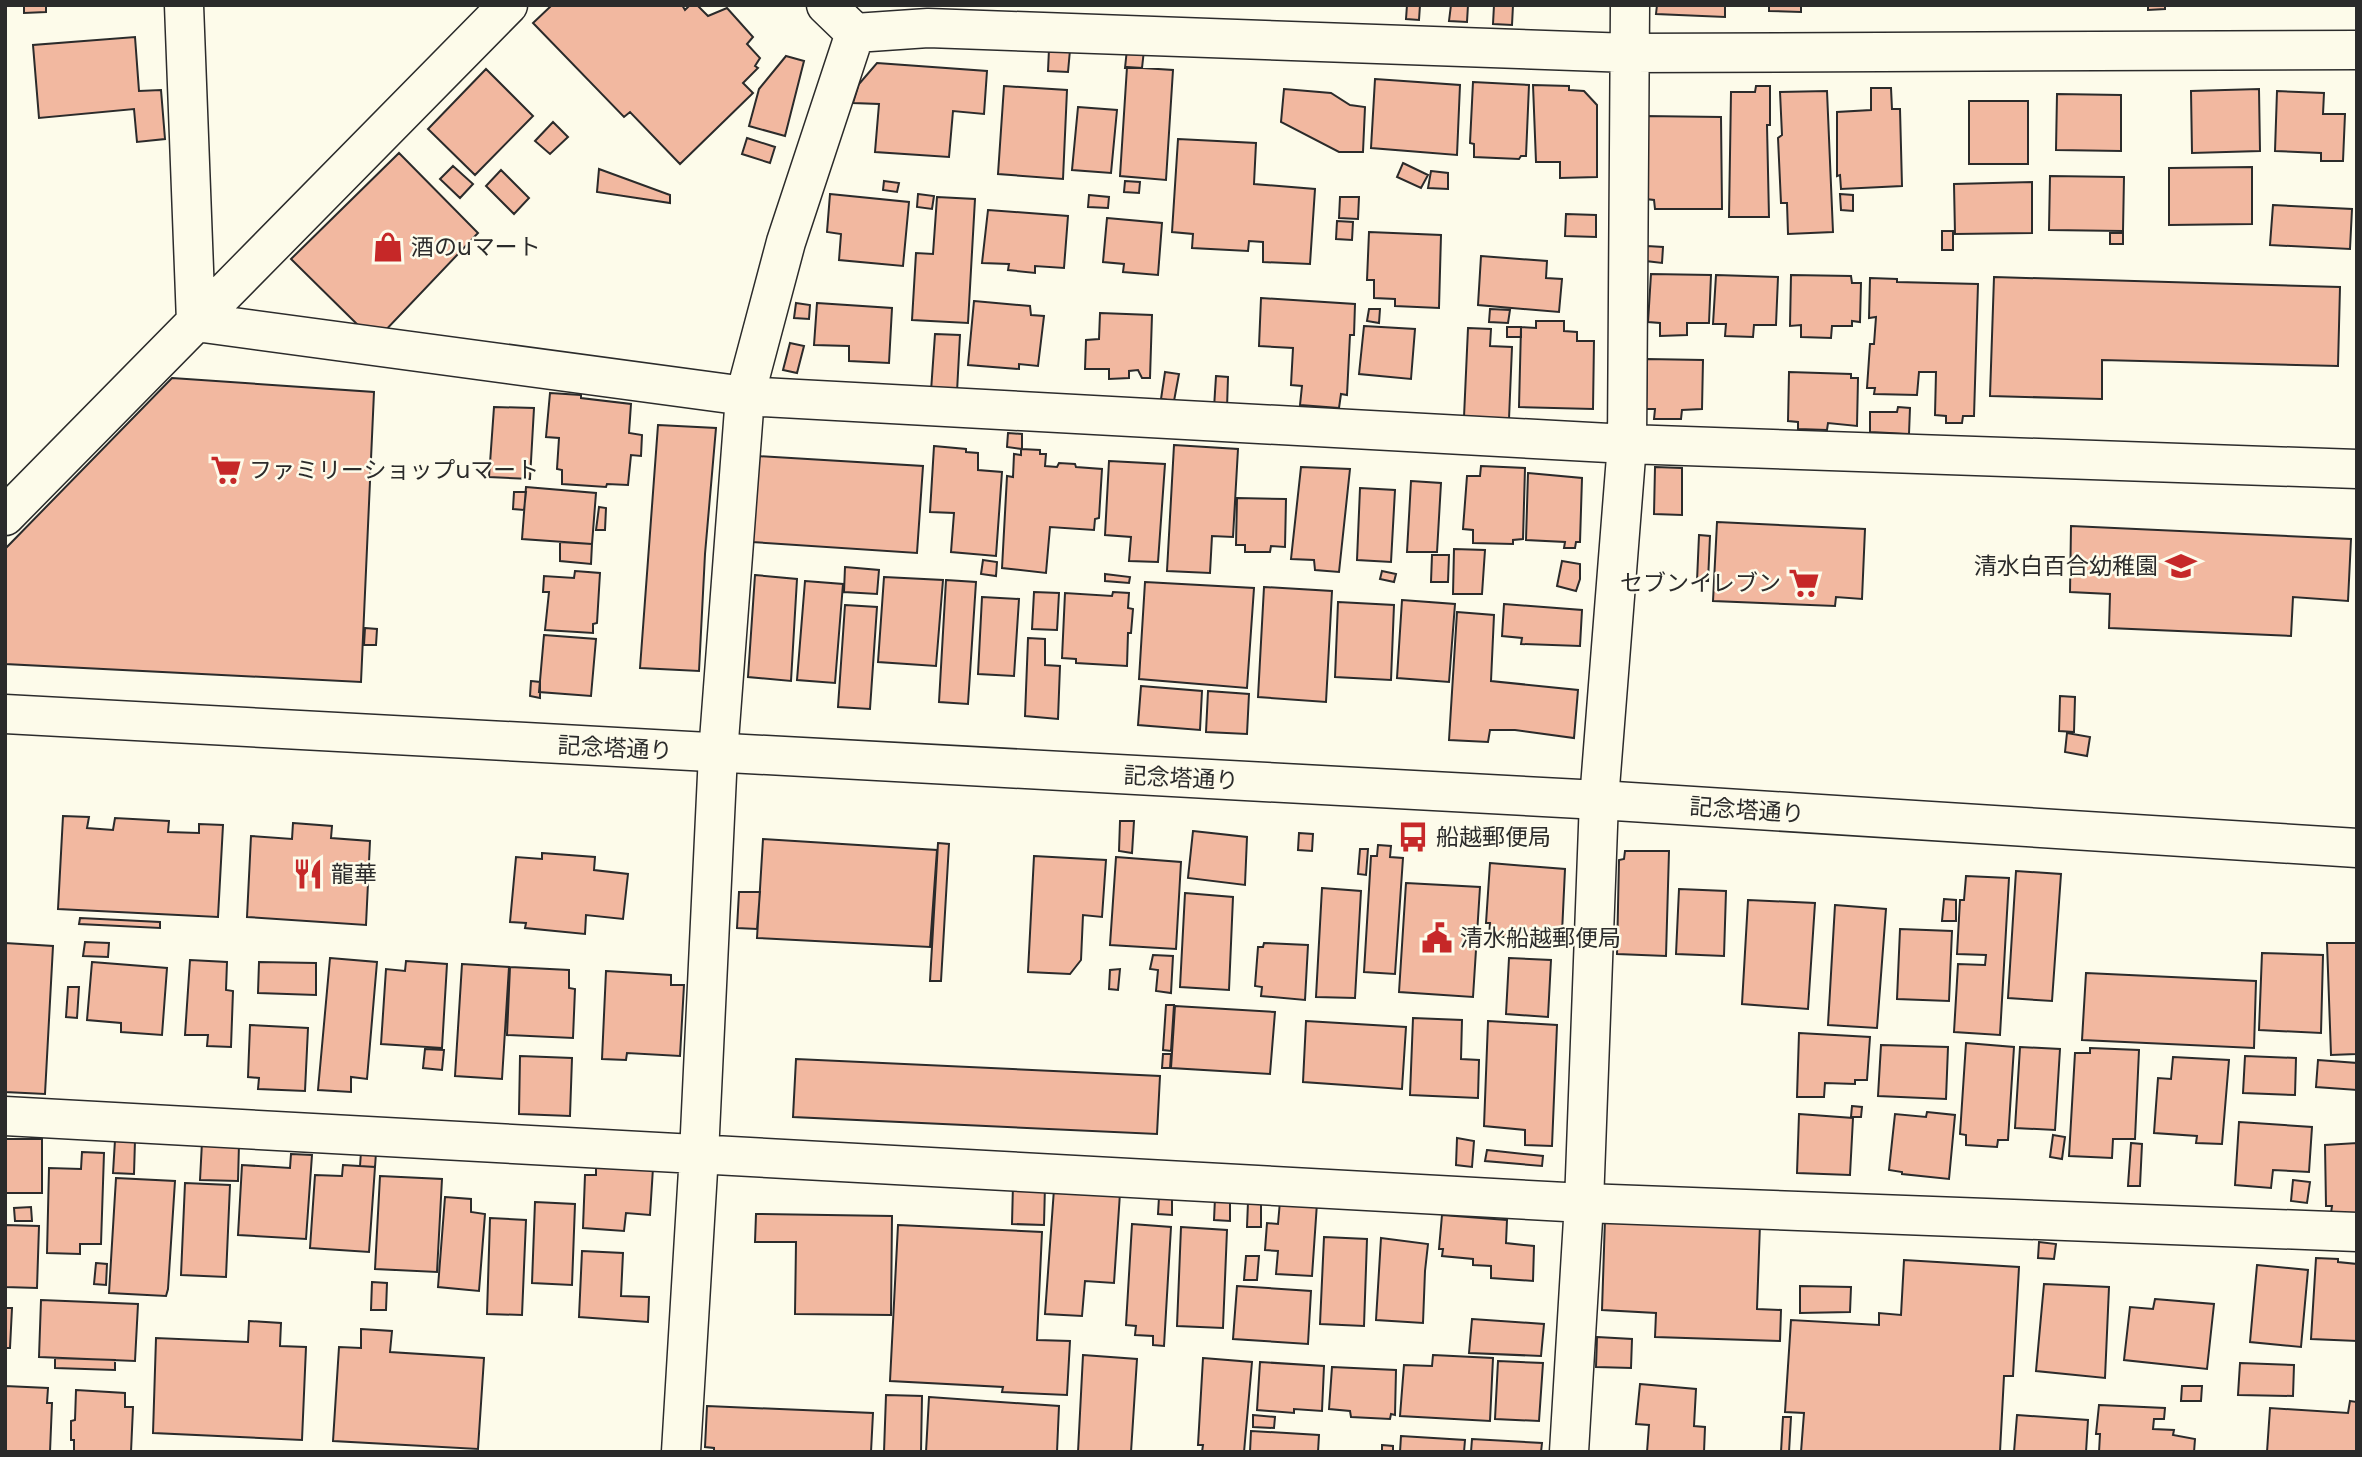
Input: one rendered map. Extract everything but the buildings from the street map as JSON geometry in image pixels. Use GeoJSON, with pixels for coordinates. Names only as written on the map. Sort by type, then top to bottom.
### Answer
{"type":"FeatureCollection","features":[{"type":"Feature","properties":{"kind":"street"},"geometry":{"type":"LineString","coordinates":[[184,5],[196,322]]}},
{"type":"Feature","properties":{"kind":"street"},"geometry":{"type":"LineString","coordinates":[[5,516],[508,5]]}},
{"type":"Feature","properties":{"kind":"street"},"geometry":{"type":"LineString","coordinates":[[826,5],[855,33]]}},
{"type":"Feature","properties":{"kind":"street"},"geometry":{"type":"LineString","coordinates":[[1569,1452],[1584,1203],[1599,800],[1627,444],[1630,5]]}},
{"type":"Feature","properties":{"kind":"street"},"geometry":{"type":"LineString","coordinates":[[855,33],[939,17],[1630,53],[2357,50]]}},
{"type":"Feature","properties":{"kind":"street"},"geometry":{"type":"LineString","coordinates":[[681,1452],[699,1154],[718,754],[745,396],[786,242],[855,33]]}},
{"type":"Feature","properties":{"kind":"street"},"geometry":{"type":"LineString","coordinates":[[196,322],[745,396],[1627,444],[2357,469]]}},
{"type":"Feature","properties":{"kind":"street","name":"記念塔通り"},"geometry":{"type":"LineString","coordinates":[[5,714],[1599,800],[2357,848]]}},
{"type":"Feature","properties":{"kind":"street"},"geometry":{"type":"LineString","coordinates":[[5,1116],[1584,1203],[2357,1232]]}},
{"type":"Feature","properties":{"kind":"place","name":"酒のuマート"},"geometry":{"type":"Point","coordinates":[388,247]}},
{"type":"Feature","properties":{"kind":"place","name":"ファミリーショップuマート"},"geometry":{"type":"Point","coordinates":[226,470]}},
{"type":"Feature","properties":{"kind":"place","name":"清水白百合幼稚園"},"geometry":{"type":"Point","coordinates":[2181,566]}},
{"type":"Feature","properties":{"kind":"place","name":"セブンイレブン"},"geometry":{"type":"Point","coordinates":[1804,583]}},
{"type":"Feature","properties":{"kind":"place","name":"船越郵便局"},"geometry":{"type":"Point","coordinates":[1413,837]}},
{"type":"Feature","properties":{"kind":"place","name":"龍華"},"geometry":{"type":"Point","coordinates":[308,874]}},
{"type":"Feature","properties":{"kind":"place","name":"清水船越郵便局"},"geometry":{"type":"Point","coordinates":[1437,938]}}]}
